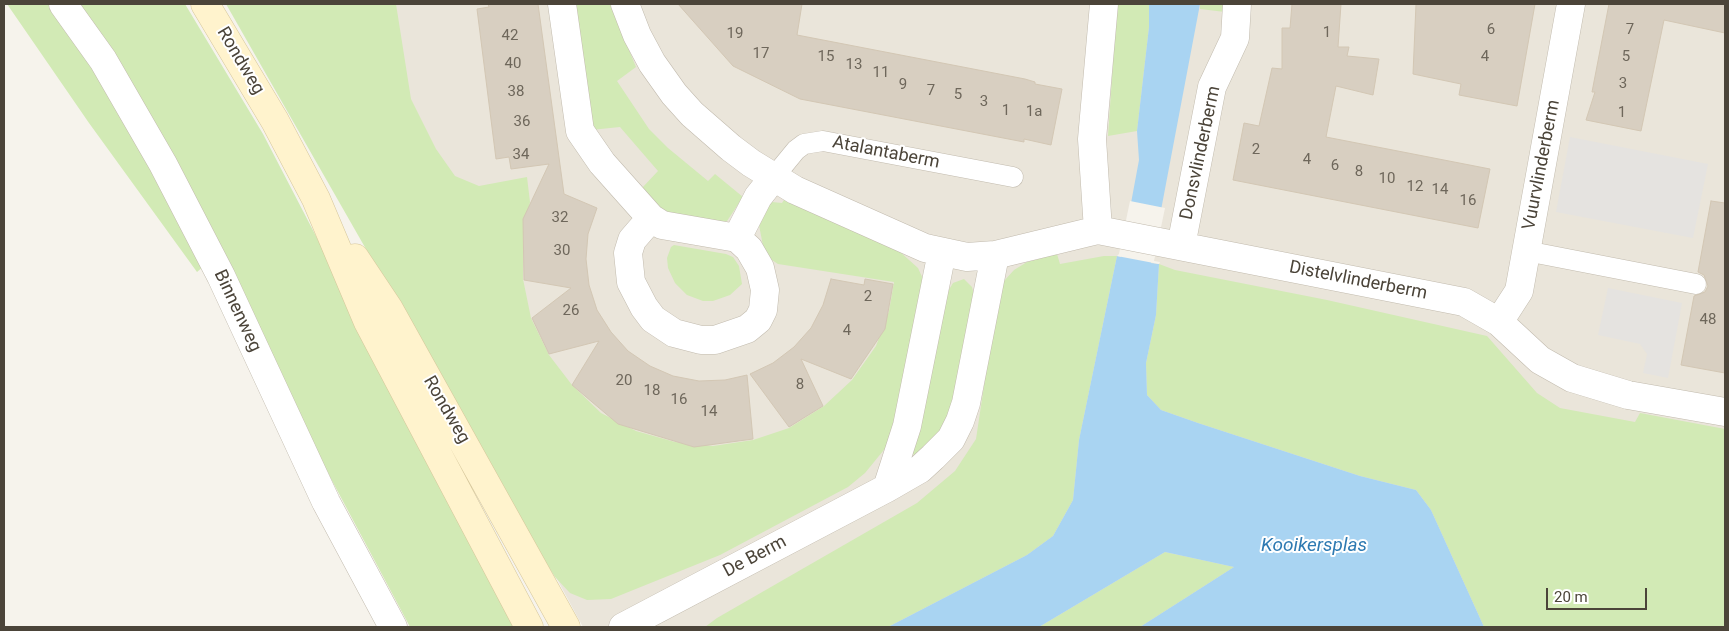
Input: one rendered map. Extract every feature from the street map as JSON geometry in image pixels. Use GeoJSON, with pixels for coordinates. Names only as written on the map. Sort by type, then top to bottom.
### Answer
{"type":"FeatureCollection","features":[{"type":"Feature","properties":{"kind":"main road","name":"Rondweg"},"geometry":{"type":"LineString","coordinates":[[205,4],[275,121],[316,199],[368,322],[529,627]]}},
{"type":"Feature","properties":{"kind":"main road","name":"Rondweg"},"geometry":{"type":"LineString","coordinates":[[316,199],[389,310],[566,627]]}},
{"type":"Feature","properties":{"kind":"street","name":"Binnenweg"},"geometry":{"type":"LineString","coordinates":[[63,4],[103,60],[163,164],[221,276],[326,502],[393,627]]}},
{"type":"Feature","properties":{"kind":"street"},"geometry":{"type":"LineString","coordinates":[[562,4],[580,131],[602,162],[651,218],[662,225],[737,238],[749,249],[760,268],[765,290],[763,310],[758,320],[747,329],[724,338],[701,340],[674,333],[654,319],[644,308],[631,282],[628,253],[632,240],[651,218]]}},
{"type":"Feature","properties":{"kind":"street"},"geometry":{"type":"LineString","coordinates":[[625,4],[637,35],[648,56],[674,94],[712,132],[773,178],[811,198],[889,233],[955,254],[907,426],[887,488]]}},
{"type":"Feature","properties":{"kind":"street"},"geometry":{"type":"LineString","coordinates":[[1104,4],[1092,139],[1093,181],[1110,232]]}},
{"type":"Feature","properties":{"kind":"street","name":"Donsvlinderberm"},"geometry":{"type":"LineString","coordinates":[[1172,244],[1212,87],[1235,38],[1237,4]]}},
{"type":"Feature","properties":{"kind":"street","name":"Vuurvlinderberm"},"geometry":{"type":"LineString","coordinates":[[1499,322],[1517,294],[1571,4]]}},
{"type":"Feature","properties":{"kind":"street","name":"Atalantaberm"},"geometry":{"type":"LineString","coordinates":[[737,238],[758,197],[773,178]]}},
{"type":"Feature","properties":{"kind":"street","name":"Distelvlinderberm"},"geometry":{"type":"LineString","coordinates":[[955,254],[995,255],[1110,232],[1464,302],[1499,322],[1540,360],[1578,380],[1628,395],[1725,412]]}},
{"type":"Feature","properties":{"kind":"street","name":"De Berm"},"geometry":{"type":"LineString","coordinates":[[623,627],[887,488],[920,469],[933,458],[951,439],[960,421],[966,402],[995,255]]}},
{"type":"Feature","properties":{"kind":"lane","name":"Atalantaberm"},"geometry":{"type":"LineString","coordinates":[[773,178],[796,150],[804,144],[823,141],[1013,177]]}},
{"type":"Feature","properties":{"kind":"lane"},"geometry":{"type":"LineString","coordinates":[[1526,251],[1696,284]]}},
{"type":"Feature","properties":{"kind":"shaded area"},"geometry":{"type":"Polygon","coordinates":[[[246,4],[1725,4],[1725,627],[583,627],[246,4]]]}},
{"type":"Feature","properties":{"kind":"shaded area"},"geometry":{"type":"Polygon","coordinates":[[[1570,137],[1708,164],[1693,238],[1556,212],[1570,137]]]}},
{"type":"Feature","properties":{"kind":"shaded area"},"geometry":{"type":"Polygon","coordinates":[[[1608,288],[1682,303],[1668,378],[1643,373],[1647,354],[1640,344],[1598,335],[1608,288]]]}},
{"type":"Feature","properties":{"kind":"green space"},"geometry":{"type":"Polygon","coordinates":[[[7,4],[53,4],[127,122],[204,266],[197,272],[89,123],[7,4]]]}},
{"type":"Feature","properties":{"kind":"green space"},"geometry":{"type":"Polygon","coordinates":[[[78,4],[185,4],[263,134],[519,627],[410,627],[78,4]]]}},
{"type":"Feature","properties":{"kind":"green space"},"geometry":{"type":"Polygon","coordinates":[[[226,4],[396,4],[411,99],[436,149],[455,176],[479,186],[527,177],[530,202],[523,240],[523,279],[531,318],[549,355],[572,385],[601,413],[636,431],[675,442],[713,446],[753,440],[789,428],[824,406],[852,380],[876,346],[889,311],[894,282],[778,264],[769,258],[764,251],[759,225],[761,216],[772,202],[782,203],[784,200],[899,251],[918,268],[923,279],[924,291],[892,440],[865,473],[848,487],[720,555],[611,599],[587,600],[570,593],[555,577],[539,552],[226,4]]]}},
{"type":"Feature","properties":{"kind":"green space"},"geometry":{"type":"Polygon","coordinates":[[[569,4],[610,4],[636,67],[617,81],[649,129],[668,148],[708,181],[715,174],[743,197],[727,221],[722,223],[669,215],[659,210],[642,188],[658,171],[620,127],[591,130],[569,4]]]}},
{"type":"Feature","properties":{"kind":"green space"},"geometry":{"type":"Polygon","coordinates":[[[1114,4],[1149,4],[1149,27],[1137,131],[1108,136],[1115,33],[1114,4]]]}},
{"type":"Feature","properties":{"kind":"green space"},"geometry":{"type":"Polygon","coordinates":[[[1200,4],[1226,4],[1225,12],[1200,9],[1200,4]]]}},
{"type":"Feature","properties":{"kind":"green space"},"geometry":{"type":"Polygon","coordinates":[[[674,245],[726,254],[733,257],[739,266],[742,284],[730,295],[713,301],[703,301],[687,295],[675,283],[668,268],[667,258],[671,247],[674,245]]]}},
{"type":"Feature","properties":{"kind":"green space"},"geometry":{"type":"Polygon","coordinates":[[[1057,254],[1060,264],[1104,256],[1117,256],[1079,440],[1073,500],[1053,536],[1027,555],[888,627],[705,627],[717,618],[917,503],[955,471],[976,439],[998,293],[1004,281],[1014,270],[1027,262],[1057,254]]]}},
{"type":"Feature","properties":{"kind":"green space"},"geometry":{"type":"Polygon","coordinates":[[[1159,264],[1175,270],[1327,300],[1487,336],[1537,393],[1560,408],[1635,422],[1640,413],[1725,429],[1725,627],[1484,627],[1431,510],[1416,490],[1360,476],[1161,410],[1147,395],[1146,363],[1156,315],[1159,264]]]}},
{"type":"Feature","properties":{"kind":"green space"},"geometry":{"type":"Polygon","coordinates":[[[964,279],[972,287],[976,303],[947,424],[916,457],[912,453],[944,298],[953,283],[964,279]]]}},
{"type":"Feature","properties":{"kind":"green space"},"geometry":{"type":"Polygon","coordinates":[[[1165,552],[1234,567],[1140,627],[1039,627],[1165,552]]]}},
{"type":"Feature","properties":{"kind":"water","name":"Kooikersplas"},"geometry":{"type":"Polygon","coordinates":[[[1149,4],[1200,4],[1151,263],[1159,264],[1156,315],[1146,363],[1147,395],[1161,410],[1360,476],[1416,490],[1431,510],[1484,627],[1140,627],[1234,567],[1165,552],[1039,627],[888,627],[1027,555],[1053,536],[1073,500],[1079,440],[1117,256],[1121,257],[1139,160],[1137,131],[1149,27],[1149,4]]]}},
{"type":"Feature","properties":{"kind":"pier"},"geometry":{"type":"Polygon","coordinates":[[[1130,201],[1165,208],[1154,261],[1160,262],[1159,264],[1117,256],[1130,201]]]}},
{"type":"Feature","properties":{"kind":"building"},"geometry":{"type":"Polygon","coordinates":[[[488,4],[538,4],[564,194],[597,208],[588,234],[586,259],[589,285],[597,310],[611,332],[628,351],[650,366],[673,376],[699,381],[725,380],[747,375],[753,439],[694,447],[618,424],[572,385],[599,341],[549,354],[532,318],[571,288],[524,280],[523,219],[549,164],[511,169],[509,157],[496,159],[477,9],[489,7],[488,4]]]}},
{"type":"Feature","properties":{"kind":"building"},"geometry":{"type":"Polygon","coordinates":[[[678,4],[802,4],[797,35],[1025,79],[1035,82],[1035,84],[1062,89],[1051,145],[1024,139],[1024,142],[800,99],[733,66],[678,4]]]}},
{"type":"Feature","properties":{"kind":"building"},"geometry":{"type":"Polygon","coordinates":[[[1292,4],[1341,4],[1338,47],[1349,47],[1347,56],[1379,59],[1373,95],[1336,86],[1326,137],[1490,169],[1478,228],[1233,180],[1244,123],[1259,126],[1272,68],[1282,69],[1282,28],[1290,28],[1292,4]]]}},
{"type":"Feature","properties":{"kind":"building"},"geometry":{"type":"Polygon","coordinates":[[[1416,4],[1535,4],[1517,106],[1459,95],[1461,84],[1413,74],[1416,4]]]}},
{"type":"Feature","properties":{"kind":"building"},"geometry":{"type":"Polygon","coordinates":[[[1609,4],[1725,4],[1725,33],[1664,20],[1641,131],[1586,120],[1595,92],[1592,92],[1609,4]]]}},
{"type":"Feature","properties":{"kind":"building"},"geometry":{"type":"Polygon","coordinates":[[[1711,201],[1725,203],[1725,373],[1681,365],[1694,296],[1705,292],[1708,286],[1704,275],[1698,272],[1711,201]]]}},
{"type":"Feature","properties":{"kind":"building"},"geometry":{"type":"Polygon","coordinates":[[[831,279],[864,285],[865,279],[893,284],[885,329],[851,379],[801,359],[823,406],[789,427],[750,374],[773,363],[794,347],[811,328],[823,305],[831,279]]]}}]}
